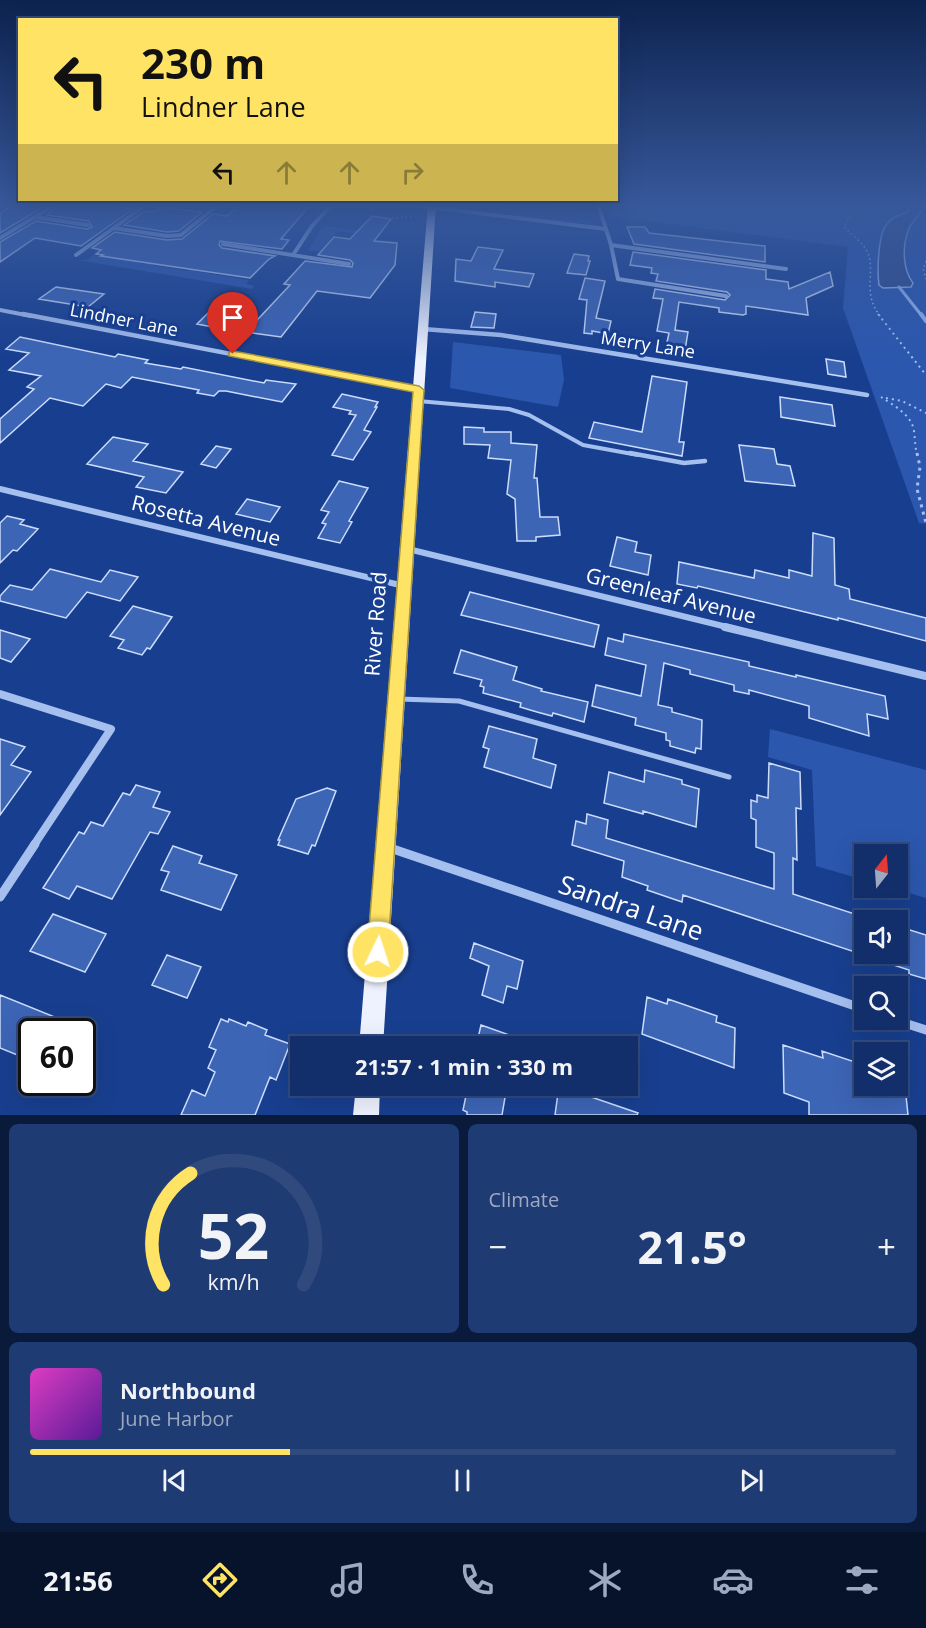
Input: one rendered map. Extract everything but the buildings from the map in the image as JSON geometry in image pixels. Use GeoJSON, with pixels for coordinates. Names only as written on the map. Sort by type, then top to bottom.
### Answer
{"type":"FeatureCollection","features":[{"type":"Feature","properties":{"kind":"main road","name":"River Road"},"geometry":{"type":"LineString","coordinates":[[371,1036],[428,256]]}},
{"type":"Feature","properties":{"kind":"main road"},"geometry":{"type":"LineString","coordinates":[[366,1115],[367,1096]]}},
{"type":"Feature","properties":{"kind":"street"},"geometry":{"type":"LineString","coordinates":[[300,256],[350,264]]}},
{"type":"Feature","properties":{"kind":"street"},"geometry":{"type":"LineString","coordinates":[[613,256],[618,279],[726,296]]}},
{"type":"Feature","properties":{"kind":"street"},"geometry":{"type":"LineString","coordinates":[[691,256],[786,269]]}},
{"type":"Feature","properties":{"kind":"street","name":"Lindner Lane"},"geometry":{"type":"LineString","coordinates":[[0,310],[418,395]]}},
{"type":"Feature","properties":{"kind":"street","name":"Merry Lane"},"geometry":{"type":"LineString","coordinates":[[423,329],[501,334],[867,395]]}},
{"type":"Feature","properties":{"kind":"street","name":"Rosetta Avenue"},"geometry":{"type":"LineString","coordinates":[[0,489],[404,586]]}},
{"type":"Feature","properties":{"kind":"street","name":"Greenleaf Avenue"},"geometry":{"type":"LineString","coordinates":[[407,549],[926,676]]}},
{"type":"Feature","properties":{"kind":"street"},"geometry":{"type":"LineString","coordinates":[[0,694],[111,729],[0,897]]}},
{"type":"Feature","properties":{"kind":"street","name":"Sandra Lane"},"geometry":{"type":"LineString","coordinates":[[385,847],[854,1006]]}},
{"type":"Feature","properties":{"kind":"street"},"geometry":{"type":"LineString","coordinates":[[908,1024],[926,1030]]}},
{"type":"Feature","properties":{"kind":"lane"},"geometry":{"type":"LineString","coordinates":[[418,395],[510,409],[529,415],[568,438],[588,446],[684,463],[705,461]]}},
{"type":"Feature","properties":{"kind":"lane"},"geometry":{"type":"LineString","coordinates":[[396,699],[459,701],[729,777]]}},
{"type":"Feature","properties":{"kind":"path"},"geometry":{"type":"LineString","coordinates":[[869,256],[868,284],[875,310],[926,375]]}},
{"type":"Feature","properties":{"kind":"path"},"geometry":{"type":"LineString","coordinates":[[926,261],[923,269],[926,279]]}},
{"type":"Feature","properties":{"kind":"path"},"geometry":{"type":"LineString","coordinates":[[926,413],[902,402],[881,397],[906,415],[914,429],[914,450],[920,467],[917,489],[926,523]]}},
{"type":"Feature","properties":{"kind":"shaded area"},"geometry":{"type":"Polygon","coordinates":[[[99,256],[146,264],[156,256],[161,256],[151,265],[188,271],[205,256],[210,256],[194,271],[249,280],[246,284],[254,286],[252,289],[78,260],[99,256]]]}},
{"type":"Feature","properties":{"kind":"shaded area"},"geometry":{"type":"Polygon","coordinates":[[[847,256],[926,256],[926,524],[919,523],[843,308],[847,256]]]}},
{"type":"Feature","properties":{"kind":"shaded area"},"geometry":{"type":"Polygon","coordinates":[[[879,256],[905,256],[907,272],[913,283],[911,287],[883,288],[879,285],[879,256]]]}},
{"type":"Feature","properties":{"kind":"shaded area"},"geometry":{"type":"Polygon","coordinates":[[[453,342],[561,355],[564,380],[558,407],[450,388],[453,342]]]}},
{"type":"Feature","properties":{"kind":"shaded area"},"geometry":{"type":"Polygon","coordinates":[[[770,729],[926,770],[926,898],[908,893],[908,844],[854,844],[854,877],[816,866],[812,770],[768,757],[770,729]]]}},
{"type":"Feature","properties":{"kind":"waterway"},"geometry":{"type":"LineString","coordinates":[[899,287],[922,316]]}},
{"type":"Feature","properties":{"kind":"waterway"},"geometry":{"type":"LineString","coordinates":[[921,314],[926,321]]}},
{"type":"Feature","properties":{"kind":"route"},"geometry":{"type":"LineString","coordinates":[[233,354],[419,390],[378,952]]}}]}
